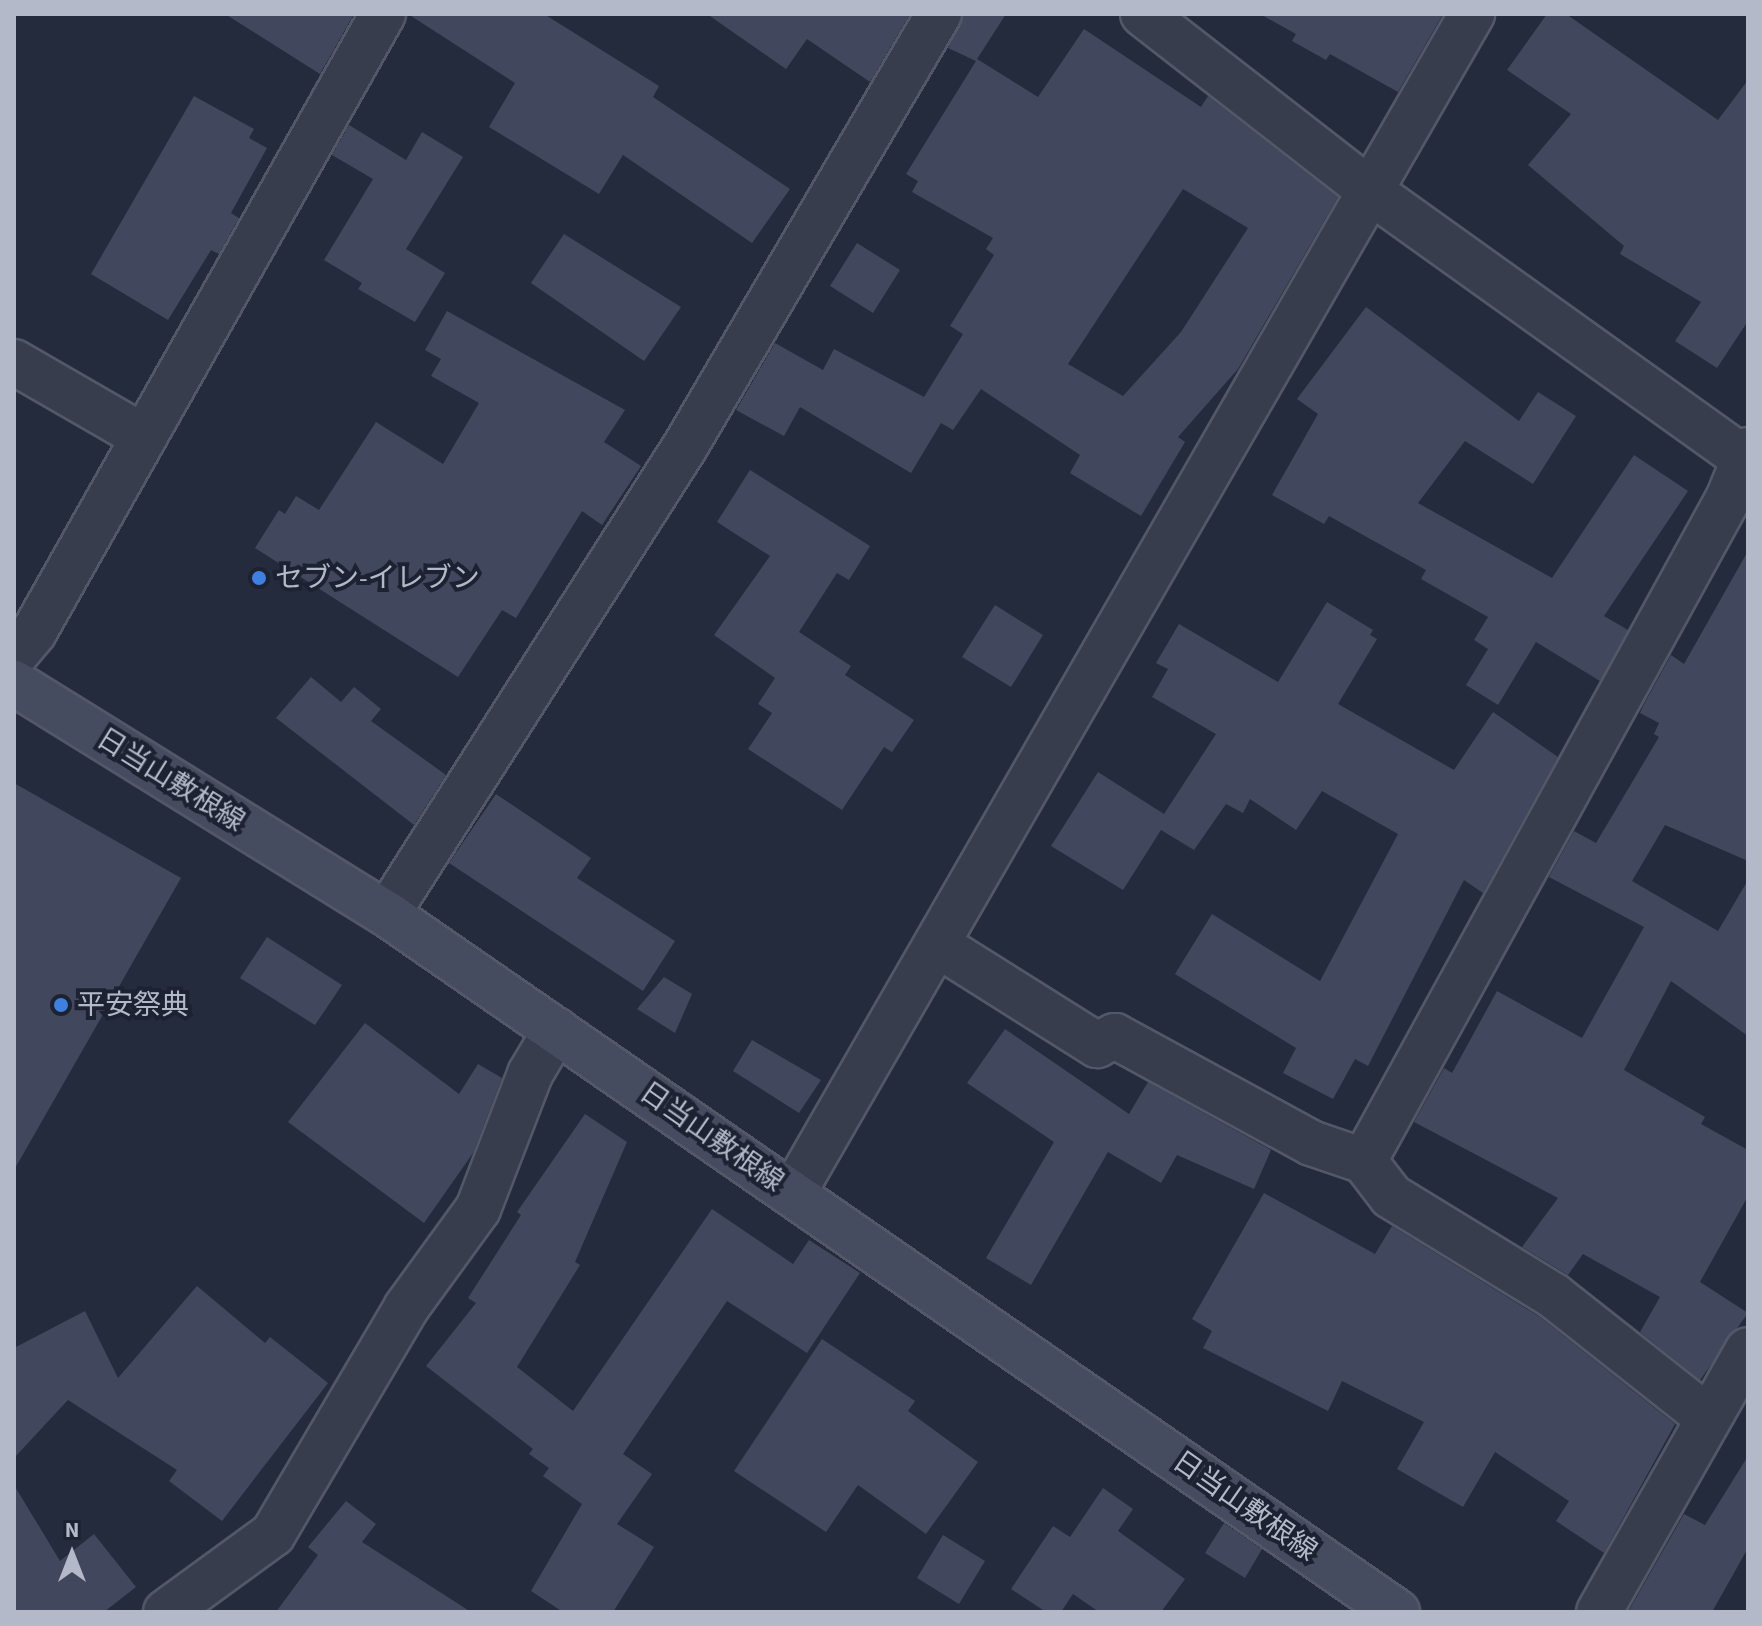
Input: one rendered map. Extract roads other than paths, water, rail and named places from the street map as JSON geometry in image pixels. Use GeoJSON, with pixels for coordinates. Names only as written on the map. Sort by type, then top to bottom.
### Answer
{"type":"FeatureCollection","features":[{"type":"Feature","properties":{"kind":"main road","name":"日当山敷根線"},"geometry":{"type":"LineString","coordinates":[[14,683],[387,914],[1397,1612]]}},
{"type":"Feature","properties":{"kind":"street"},"geometry":{"type":"LineString","coordinates":[[14,656],[34,632],[383,14]]}},
{"type":"Feature","properties":{"kind":"street"},"geometry":{"type":"LineString","coordinates":[[387,914],[686,445],[939,14]]}},
{"type":"Feature","properties":{"kind":"street"},"geometry":{"type":"LineString","coordinates":[[1143,14],[1370,191],[1747,457],[1720,513],[1364,1161]]}},
{"type":"Feature","properties":{"kind":"street"},"geometry":{"type":"LineString","coordinates":[[793,1193],[1370,191],[1392,145],[1472,14]]}},
{"type":"Feature","properties":{"kind":"street"},"geometry":{"type":"LineString","coordinates":[[14,362],[144,437]]}},
{"type":"Feature","properties":{"kind":"street"},"geometry":{"type":"LineString","coordinates":[[938,945],[1097,1045],[1115,1036],[1311,1143],[1364,1161],[1391,1196],[1554,1296],[1707,1417]]}},
{"type":"Feature","properties":{"kind":"street"},"geometry":{"type":"LineString","coordinates":[[166,1612],[273,1534],[406,1308],[478,1209],[530,1074],[556,1030]]}},
{"type":"Feature","properties":{"kind":"street"},"geometry":{"type":"LineString","coordinates":[[1599,1612],[1707,1417],[1748,1350]]}},
{"type":"Feature","properties":{"kind":"place","name":"セブン-イレブン"},"geometry":{"type":"Point","coordinates":[259,578]}},
{"type":"Feature","properties":{"kind":"place","name":"平安祭典"},"geometry":{"type":"Point","coordinates":[61,1005]}}]}
